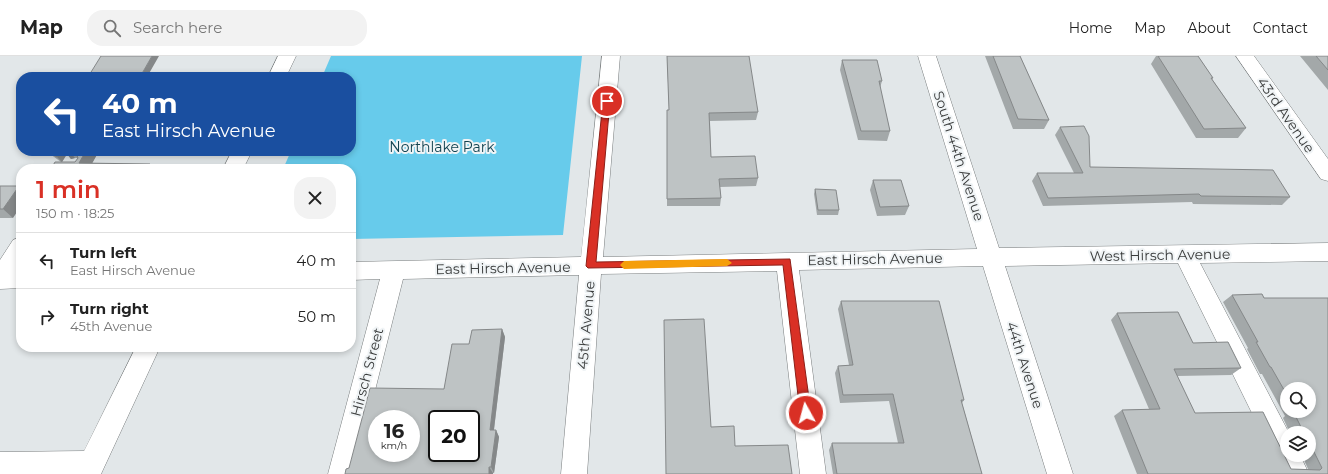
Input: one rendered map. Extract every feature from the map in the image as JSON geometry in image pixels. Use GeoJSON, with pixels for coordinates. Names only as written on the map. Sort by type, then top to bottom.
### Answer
{"type":"FeatureCollection","features":[{"type":"Feature","properties":{"kind":"street"},"geometry":{"type":"LineString","coordinates":[[279,72],[287,56]]}},
{"type":"Feature","properties":{"kind":"street","name":"45th Avenue"},"geometry":{"type":"LineString","coordinates":[[574,474],[591,266],[611,56]]}},
{"type":"Feature","properties":{"kind":"street","name":"South 44th Avenue"},"geometry":{"type":"LineString","coordinates":[[927,56],[991,257]]}},
{"type":"Feature","properties":{"kind":"street","name":"43rd Avenue"},"geometry":{"type":"LineString","coordinates":[[1245,56],[1328,174]]}},
{"type":"Feature","properties":{"kind":"street","name":"West Hirsch Avenue"},"geometry":{"type":"LineString","coordinates":[[991,257],[1328,252]]}},
{"type":"Feature","properties":{"kind":"street"},"geometry":{"type":"LineString","coordinates":[[0,279],[16,254]]}},
{"type":"Feature","properties":{"kind":"street"},"geometry":{"type":"LineString","coordinates":[[1185,254],[1296,474]]}},
{"type":"Feature","properties":{"kind":"street","name":"East Hirsch Avenue"},"geometry":{"type":"LineString","coordinates":[[356,271],[991,257]]}},
{"type":"Feature","properties":{"kind":"street","name":"44th Avenue"},"geometry":{"type":"LineString","coordinates":[[991,257],[1060,474]]}},
{"type":"Feature","properties":{"kind":"street"},"geometry":{"type":"LineString","coordinates":[[787,261],[813,474]]}},
{"type":"Feature","properties":{"kind":"street","name":"Hirsch Street"},"geometry":{"type":"LineString","coordinates":[[341,474],[394,270]]}},
{"type":"Feature","properties":{"kind":"street"},"geometry":{"type":"LineString","coordinates":[[0,279],[16,279]]}},
{"type":"Feature","properties":{"kind":"street"},"geometry":{"type":"LineString","coordinates":[[0,465],[89,469],[146,352]]}},
{"type":"Feature","properties":{"kind":"green space","name":"Northlake Park"},"geometry":{"type":"Polygon","coordinates":[[[331,56],[582,56],[563,235],[356,239],[356,164],[285,164],[289,156],[356,156],[356,72],[324,72],[331,56]]]}},
{"type":"Feature","properties":{"kind":"building"},"geometry":{"type":"Polygon","coordinates":[[[101,56],[152,56],[143,72],[91,72],[101,56]]]}},
{"type":"Feature","properties":{"kind":"building"},"geometry":{"type":"Polygon","coordinates":[[[667,56],[749,56],[758,112],[709,113],[711,157],[755,156],[758,178],[719,179],[721,198],[667,199],[667,110],[669,110],[667,56]]]}},
{"type":"Feature","properties":{"kind":"building"},"geometry":{"type":"Polygon","coordinates":[[[993,56],[1020,56],[1049,120],[1018,119],[993,56]]]}},
{"type":"Feature","properties":{"kind":"building"},"geometry":{"type":"Polygon","coordinates":[[[1158,56],[1198,56],[1213,78],[1211,78],[1246,128],[1204,129],[1158,56]]]}},
{"type":"Feature","properties":{"kind":"building"},"geometry":{"type":"Polygon","coordinates":[[[1316,56],[1328,56],[1328,70],[1316,56]]]}},
{"type":"Feature","properties":{"kind":"building"},"geometry":{"type":"Polygon","coordinates":[[[842,60],[877,60],[882,81],[879,81],[890,131],[861,131],[842,60]]]}},
{"type":"Feature","properties":{"kind":"building"},"geometry":{"type":"Polygon","coordinates":[[[1084,126],[1089,136],[1090,167],[1273,170],[1290,197],[1201,196],[1199,194],[1048,198],[1037,173],[1083,173],[1060,127],[1084,126]]]}},
{"type":"Feature","properties":{"kind":"building"},"geometry":{"type":"Polygon","coordinates":[[[77,156],[83,156],[79,163],[150,164],[54,164],[55,162],[75,162],[78,158],[77,156]]]}},
{"type":"Feature","properties":{"kind":"building"},"geometry":{"type":"Polygon","coordinates":[[[873,180],[901,180],[909,206],[880,207],[873,180]]]}},
{"type":"Feature","properties":{"kind":"building"},"geometry":{"type":"Polygon","coordinates":[[[0,186],[16,186],[16,190],[3,209],[0,209],[0,186]]]}},
{"type":"Feature","properties":{"kind":"building"},"geometry":{"type":"Polygon","coordinates":[[[815,189],[836,190],[839,210],[818,210],[815,189]]]}},
{"type":"Feature","properties":{"kind":"building"},"geometry":{"type":"Polygon","coordinates":[[[1262,294],[1264,298],[1328,298],[1328,474],[1148,474],[1122,410],[1160,409],[1117,313],[1178,312],[1193,343],[1228,342],[1241,368],[1174,369],[1195,413],[1263,412],[1280,447],[1280,462],[1288,462],[1291,469],[1320,470],[1322,468],[1316,456],[1316,426],[1300,426],[1296,418],[1316,418],[1316,382],[1280,383],[1256,342],[1258,342],[1232,295],[1262,294]]]}},
{"type":"Feature","properties":{"kind":"building"},"geometry":{"type":"Polygon","coordinates":[[[841,301],[939,301],[964,400],[961,400],[982,474],[837,474],[832,443],[904,443],[893,394],[843,395],[838,366],[853,365],[841,301]]]}},
{"type":"Feature","properties":{"kind":"building"},"geometry":{"type":"Polygon","coordinates":[[[704,319],[711,427],[734,426],[735,446],[788,445],[792,474],[666,474],[664,320],[704,319]]]}},
{"type":"Feature","properties":{"kind":"building"},"geometry":{"type":"Polygon","coordinates":[[[502,329],[490,430],[496,430],[489,474],[345,474],[346,469],[349,468],[370,388],[444,389],[452,344],[469,344],[472,330],[502,329]]]}},
{"type":"Feature","properties":{"kind":"slow traffic"},"geometry":{"type":"LineString","coordinates":[[624,265],[727,263]]}},
{"type":"Feature","properties":{"kind":"route"},"geometry":{"type":"LineString","coordinates":[[607,101],[591,266],[787,261],[806,413]]}}]}
